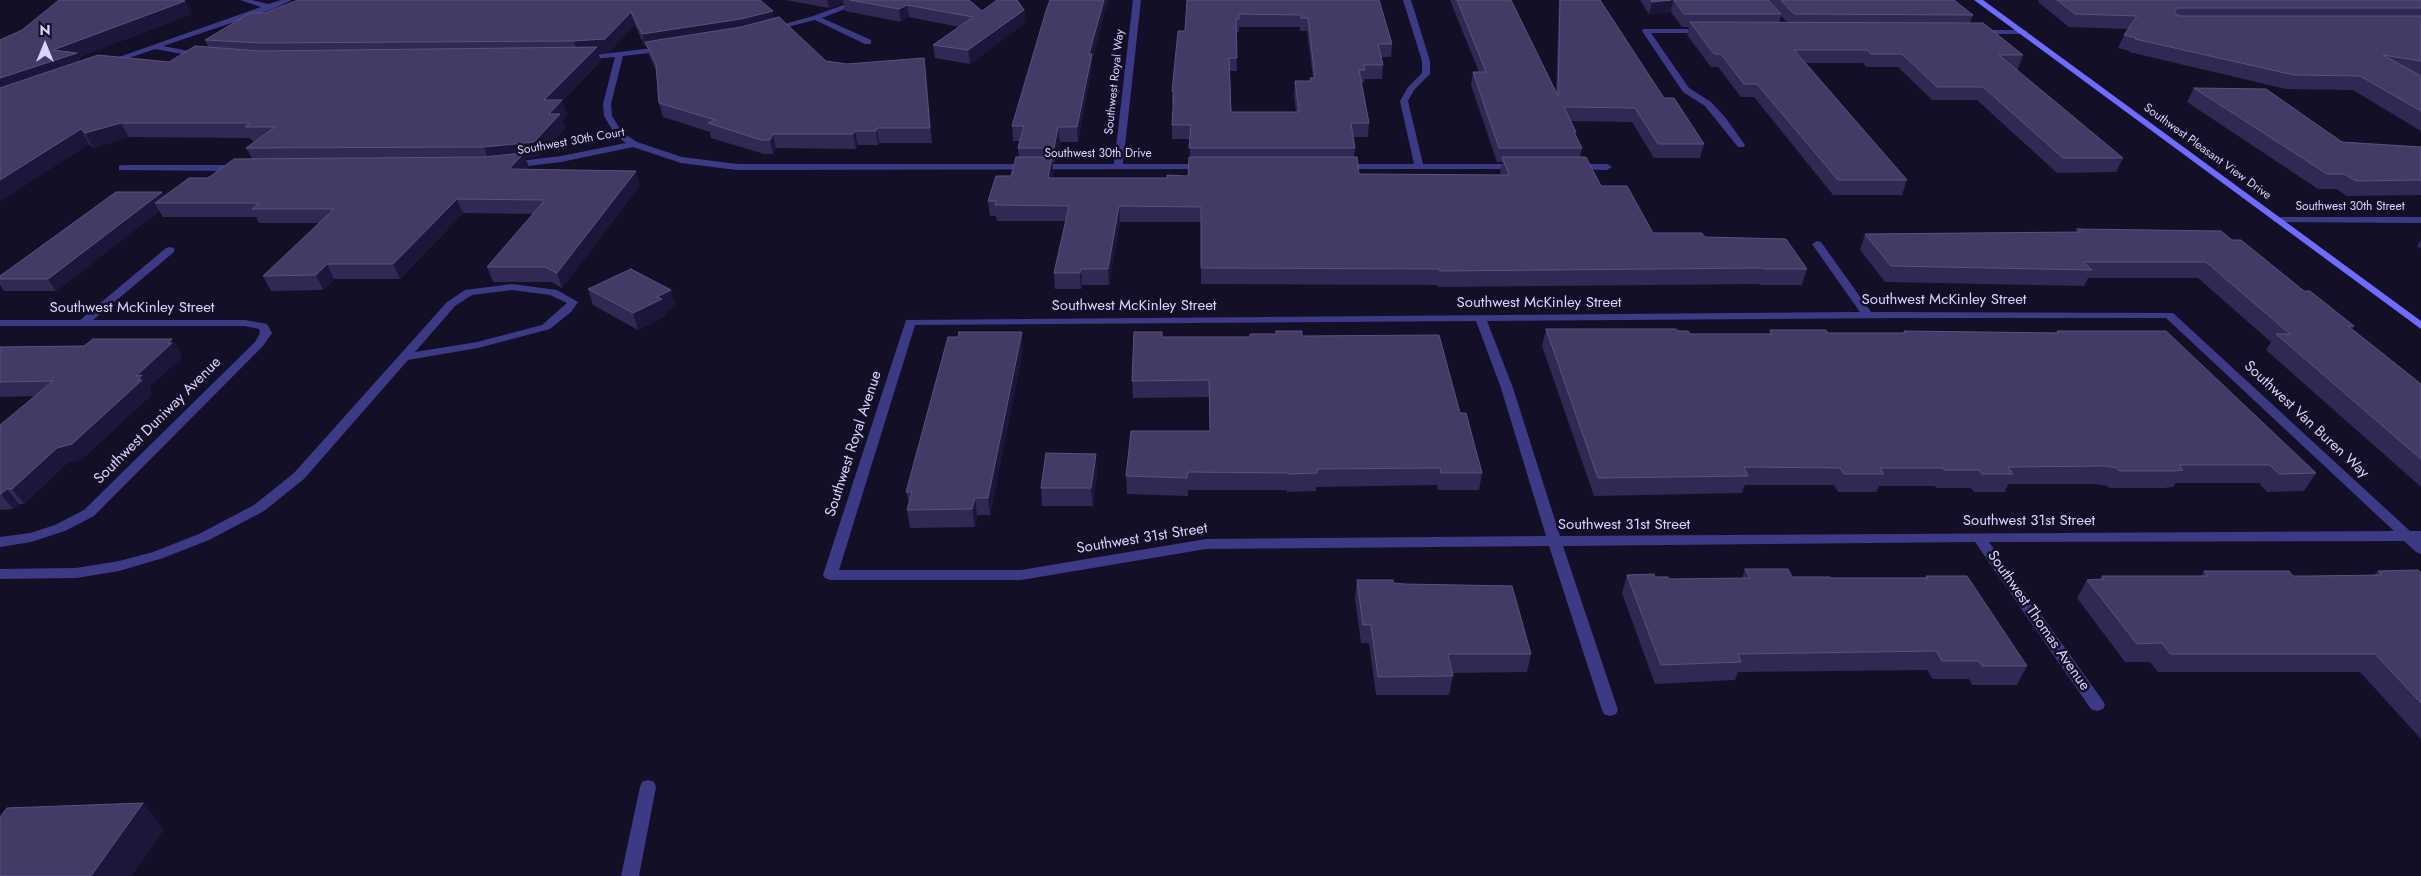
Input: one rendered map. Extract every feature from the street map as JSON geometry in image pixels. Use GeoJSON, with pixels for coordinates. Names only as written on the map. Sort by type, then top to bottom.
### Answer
{"type":"FeatureCollection","features":[{"type":"Feature","properties":{"kind":"main road","name":"Southwest Pleasant View Drive"},"geometry":{"type":"LineString","coordinates":[[1978,0],[2421,326]]}},
{"type":"Feature","properties":{"kind":"street"},"geometry":{"type":"LineString","coordinates":[[244,0],[270,6]]}},
{"type":"Feature","properties":{"kind":"street"},"geometry":{"type":"LineString","coordinates":[[100,65],[288,0]]}},
{"type":"Feature","properties":{"kind":"street"},"geometry":{"type":"LineString","coordinates":[[762,31],[816,18],[864,0]]}},
{"type":"Feature","properties":{"kind":"street","name":"Southwest Royal Way"},"geometry":{"type":"LineString","coordinates":[[1118,167],[1137,0]]}},
{"type":"Feature","properties":{"kind":"street"},"geometry":{"type":"LineString","coordinates":[[1407,0],[1426,61],[1426,74],[1411,89],[1404,101],[1420,166]]}},
{"type":"Feature","properties":{"kind":"street"},"geometry":{"type":"LineString","coordinates":[[816,18],[868,42]]}},
{"type":"Feature","properties":{"kind":"street"},"geometry":{"type":"LineString","coordinates":[[1712,31],[1646,32],[1686,90],[1708,104],[1742,145]]}},
{"type":"Feature","properties":{"kind":"street"},"geometry":{"type":"LineString","coordinates":[[1965,32],[2024,32]]}},
{"type":"Feature","properties":{"kind":"street"},"geometry":{"type":"LineString","coordinates":[[154,46],[208,57]]}},
{"type":"Feature","properties":{"kind":"street"},"geometry":{"type":"LineString","coordinates":[[578,58],[671,48]]}},
{"type":"Feature","properties":{"kind":"street","name":"Southwest 30th Drive"},"geometry":{"type":"LineString","coordinates":[[619,55],[607,104],[608,116],[619,134],[634,144],[681,160],[737,167],[1215,167]]}},
{"type":"Feature","properties":{"kind":"street","name":"Southwest 30th Court"},"geometry":{"type":"LineString","coordinates":[[498,166],[561,159],[634,144]]}},
{"type":"Feature","properties":{"kind":"street"},"geometry":{"type":"LineString","coordinates":[[1332,166],[1528,166]]}},
{"type":"Feature","properties":{"kind":"street"},"geometry":{"type":"LineString","coordinates":[[1568,166],[1608,167]]}},
{"type":"Feature","properties":{"kind":"street"},"geometry":{"type":"LineString","coordinates":[[122,168],[250,168]]}},
{"type":"Feature","properties":{"kind":"street","name":"Southwest 30th Street"},"geometry":{"type":"LineString","coordinates":[[2278,220],[2421,220]]}},
{"type":"Feature","properties":{"kind":"street"},"geometry":{"type":"LineString","coordinates":[[1817,244],[1868,315]]}},
{"type":"Feature","properties":{"kind":"street"},"geometry":{"type":"LineString","coordinates":[[83,323],[170,250]]}},
{"type":"Feature","properties":{"kind":"street"},"geometry":{"type":"LineString","coordinates":[[0,574],[76,573],[119,566],[158,555],[204,537],[259,508],[299,476],[451,304],[469,292],[512,287],[536,289],[553,292],[573,302],[567,310],[546,327],[478,345],[405,357]]}},
{"type":"Feature","properties":{"kind":"street","name":"Southwest McKinley Street"},"geometry":{"type":"LineString","coordinates":[[910,322],[1868,315],[2169,315]]}},
{"type":"Feature","properties":{"kind":"street","name":"Southwest Van Buren Way"},"geometry":{"type":"LineString","coordinates":[[2169,315],[2414,536],[2421,549]]}},
{"type":"Feature","properties":{"kind":"street"},"geometry":{"type":"LineString","coordinates":[[1480,318],[1507,388],[1610,710]]}},
{"type":"Feature","properties":{"kind":"street","name":"Southwest Royal Avenue"},"geometry":{"type":"LineString","coordinates":[[830,575],[910,322]]}},
{"type":"Feature","properties":{"kind":"street","name":"Southwest McKinley Street"},"geometry":{"type":"LineString","coordinates":[[0,323],[245,323],[263,326]]}},
{"type":"Feature","properties":{"kind":"street","name":"Southwest Duniway Avenue"},"geometry":{"type":"LineString","coordinates":[[0,542],[31,537],[60,528],[89,512],[259,344],[266,333],[263,326]]}},
{"type":"Feature","properties":{"kind":"street","name":"Southwest 31st Street"},"geometry":{"type":"LineString","coordinates":[[830,575],[1021,575],[1206,544],[2414,536]]}},
{"type":"Feature","properties":{"kind":"street","name":"Southwest Thomas Avenue"},"geometry":{"type":"LineString","coordinates":[[1979,538],[2097,705]]}},
{"type":"Feature","properties":{"kind":"street"},"geometry":{"type":"LineString","coordinates":[[630,876],[648,787]]}},
{"type":"Feature","properties":{"kind":"building"},"geometry":{"type":"Polygon","coordinates":[[[59,0],[185,1],[53,50],[77,53],[0,78],[0,40],[22,30],[59,0]]]}},
{"type":"Feature","properties":{"kind":"building"},"geometry":{"type":"Polygon","coordinates":[[[298,0],[760,0],[773,11],[741,19],[642,34],[631,12],[605,39],[574,41],[260,43],[205,40],[250,13],[265,13],[298,0]]]}},
{"type":"Feature","properties":{"kind":"building"},"geometry":{"type":"Polygon","coordinates":[[[850,0],[969,0],[982,11],[997,0],[1017,0],[1024,10],[968,50],[933,45],[973,17],[907,5],[899,9],[850,0]]]}},
{"type":"Feature","properties":{"kind":"building"},"geometry":{"type":"Polygon","coordinates":[[[1050,0],[1104,0],[1089,54],[1092,54],[1077,127],[1058,127],[1054,148],[1018,148],[1024,126],[1012,126],[1050,0]]]}},
{"type":"Feature","properties":{"kind":"building"},"geometry":{"type":"Polygon","coordinates":[[[1187,0],[1379,0],[1392,44],[1378,44],[1383,65],[1364,65],[1365,70],[1359,70],[1369,123],[1351,123],[1355,148],[1189,148],[1191,125],[1172,125],[1174,91],[1172,91],[1178,31],[1185,31],[1187,0]],[[1239,14],[1239,19],[1236,19],[1237,58],[1229,58],[1231,112],[1299,112],[1295,81],[1311,81],[1310,78],[1315,78],[1308,18],[1301,18],[1300,15],[1239,14]]]}},
{"type":"Feature","properties":{"kind":"building"},"geometry":{"type":"Polygon","coordinates":[[[1457,0],[1511,0],[1558,96],[1560,0],[1600,0],[1664,98],[1674,98],[1704,144],[1658,144],[1635,108],[1564,107],[1582,148],[1499,148],[1473,72],[1486,72],[1457,0]]]}},
{"type":"Feature","properties":{"kind":"building"},"geometry":{"type":"Polygon","coordinates":[[[1651,0],[1671,0],[1652,2],[1651,0]]]}},
{"type":"Feature","properties":{"kind":"building"},"geometry":{"type":"Polygon","coordinates":[[[1674,0],[1768,0],[1781,14],[1684,14],[1674,0]]]}},
{"type":"Feature","properties":{"kind":"building"},"geometry":{"type":"Polygon","coordinates":[[[1781,0],[1954,0],[1973,15],[1794,14],[1781,0]]]}},
{"type":"Feature","properties":{"kind":"building"},"geometry":{"type":"Polygon","coordinates":[[[2057,0],[2421,0],[2421,8],[2177,8],[2174,13],[2180,16],[2421,16],[2421,61],[2383,55],[2421,76],[2421,111],[2360,76],[2294,75],[2135,39],[2124,35],[2137,16],[2075,14],[2057,0]]]}},
{"type":"Feature","properties":{"kind":"building"},"geometry":{"type":"Polygon","coordinates":[[[779,17],[826,61],[847,64],[924,58],[930,128],[877,128],[876,131],[855,131],[853,134],[773,134],[770,140],[761,140],[708,123],[715,120],[659,103],[656,64],[645,42],[741,27],[779,17]]]}},
{"type":"Feature","properties":{"kind":"building"},"geometry":{"type":"Polygon","coordinates":[[[1690,22],[1983,23],[2023,55],[1999,55],[2123,158],[2063,158],[1983,87],[1937,87],[1902,54],[1871,54],[1867,50],[1794,50],[1907,180],[1838,180],[1757,84],[1744,84],[1721,54],[1714,54],[1690,22]]]}},
{"type":"Feature","properties":{"kind":"building"},"geometry":{"type":"Polygon","coordinates":[[[195,46],[260,51],[597,47],[544,100],[562,100],[549,114],[560,114],[534,142],[484,147],[246,148],[275,127],[245,127],[250,123],[121,123],[85,133],[81,129],[0,180],[0,88],[98,55],[169,62],[195,46]]]}},
{"type":"Feature","properties":{"kind":"building"},"geometry":{"type":"Polygon","coordinates":[[[2194,88],[2266,89],[2342,142],[2421,147],[2421,180],[2356,181],[2344,174],[2327,174],[2194,88]]]}},
{"type":"Feature","properties":{"kind":"building"},"geometry":{"type":"Polygon","coordinates":[[[524,153],[509,169],[636,171],[557,273],[545,267],[487,267],[545,200],[457,199],[393,264],[327,264],[316,275],[263,276],[334,209],[252,209],[259,203],[155,203],[189,178],[208,178],[234,159],[484,157],[524,153]]]}},
{"type":"Feature","properties":{"kind":"building"},"geometry":{"type":"Polygon","coordinates":[[[1016,157],[1052,157],[1048,178],[1167,178],[1167,175],[1188,176],[1189,157],[1357,157],[1359,174],[1509,175],[1502,157],[1586,157],[1601,186],[1627,186],[1653,233],[1702,233],[1705,237],[1786,239],[1807,269],[1440,271],[1439,269],[1201,268],[1201,207],[1119,206],[1108,269],[1081,269],[1080,273],[1054,273],[1069,206],[995,205],[996,201],[988,201],[996,176],[1011,176],[1016,157]]]}},
{"type":"Feature","properties":{"kind":"building"},"geometry":{"type":"Polygon","coordinates":[[[116,192],[162,192],[48,279],[0,279],[0,276],[116,192]]]}},
{"type":"Feature","properties":{"kind":"building"},"geometry":{"type":"Polygon","coordinates":[[[2077,229],[2221,231],[2232,240],[2241,240],[2304,291],[2310,291],[2354,326],[2348,326],[2421,384],[2421,459],[2276,334],[2290,334],[2206,262],[2083,262],[2092,270],[1891,266],[1865,234],[2081,232],[2077,229]]]}},
{"type":"Feature","properties":{"kind":"building"},"geometry":{"type":"Polygon","coordinates":[[[631,269],[671,290],[657,297],[662,299],[633,313],[588,289],[631,269]]]}},
{"type":"Feature","properties":{"kind":"building"},"geometry":{"type":"Polygon","coordinates":[[[1546,329],[1676,329],[1678,331],[1688,331],[1690,334],[1772,334],[1770,330],[1826,330],[1828,333],[1905,333],[1904,331],[2059,333],[2057,331],[2166,331],[2316,473],[2279,474],[2270,465],[2179,465],[2183,470],[2174,471],[2119,471],[2117,468],[2105,466],[2008,467],[2013,474],[1982,474],[1979,470],[1944,470],[1943,468],[1880,468],[1884,474],[1844,474],[1840,468],[1744,467],[1748,476],[1598,478],[1546,329]]]}},
{"type":"Feature","properties":{"kind":"building"},"geometry":{"type":"Polygon","coordinates":[[[1276,331],[1302,331],[1302,336],[1439,335],[1460,413],[1466,413],[1482,473],[1441,473],[1440,468],[1317,469],[1317,473],[1288,474],[1188,472],[1187,478],[1126,476],[1131,431],[1210,431],[1209,380],[1132,381],[1134,332],[1162,332],[1162,337],[1250,337],[1250,334],[1276,334],[1276,331]]]}},
{"type":"Feature","properties":{"kind":"building"},"geometry":{"type":"Polygon","coordinates":[[[959,332],[1022,332],[988,498],[975,498],[972,509],[907,510],[912,492],[906,492],[948,337],[958,337],[959,332]]]}},
{"type":"Feature","properties":{"kind":"building"},"geometry":{"type":"Polygon","coordinates":[[[93,339],[172,339],[168,343],[172,343],[136,376],[142,375],[138,380],[142,380],[72,444],[57,448],[12,489],[7,489],[0,494],[0,425],[53,381],[0,382],[0,347],[84,346],[93,339]]]}},
{"type":"Feature","properties":{"kind":"building"},"geometry":{"type":"Polygon","coordinates":[[[1046,453],[1096,454],[1091,488],[1041,488],[1046,453]]]}},
{"type":"Feature","properties":{"kind":"building"},"geometry":{"type":"Polygon","coordinates":[[[1745,569],[1788,569],[1792,577],[1928,578],[1926,576],[1967,576],[2027,666],[1982,666],[1979,661],[1942,661],[1936,651],[1738,654],[1741,662],[1661,665],[1627,575],[1654,574],[1655,577],[1668,577],[1669,579],[1750,578],[1745,569]]]}},
{"type":"Feature","properties":{"kind":"building"},"geometry":{"type":"Polygon","coordinates":[[[2418,570],[2421,573],[2421,703],[2375,654],[2170,654],[2162,643],[2137,644],[2087,580],[2104,579],[2102,576],[2208,576],[2204,571],[2289,571],[2293,576],[2312,576],[2382,575],[2378,571],[2418,570]]]}},
{"type":"Feature","properties":{"kind":"building"},"geometry":{"type":"Polygon","coordinates":[[[1357,580],[1393,580],[1393,583],[1405,584],[1512,586],[1531,654],[1448,654],[1453,676],[1378,677],[1371,625],[1363,625],[1357,580]]]}},
{"type":"Feature","properties":{"kind":"building"},"geometry":{"type":"Polygon","coordinates":[[[143,803],[91,876],[0,876],[0,817],[7,808],[143,803]]]}}]}
